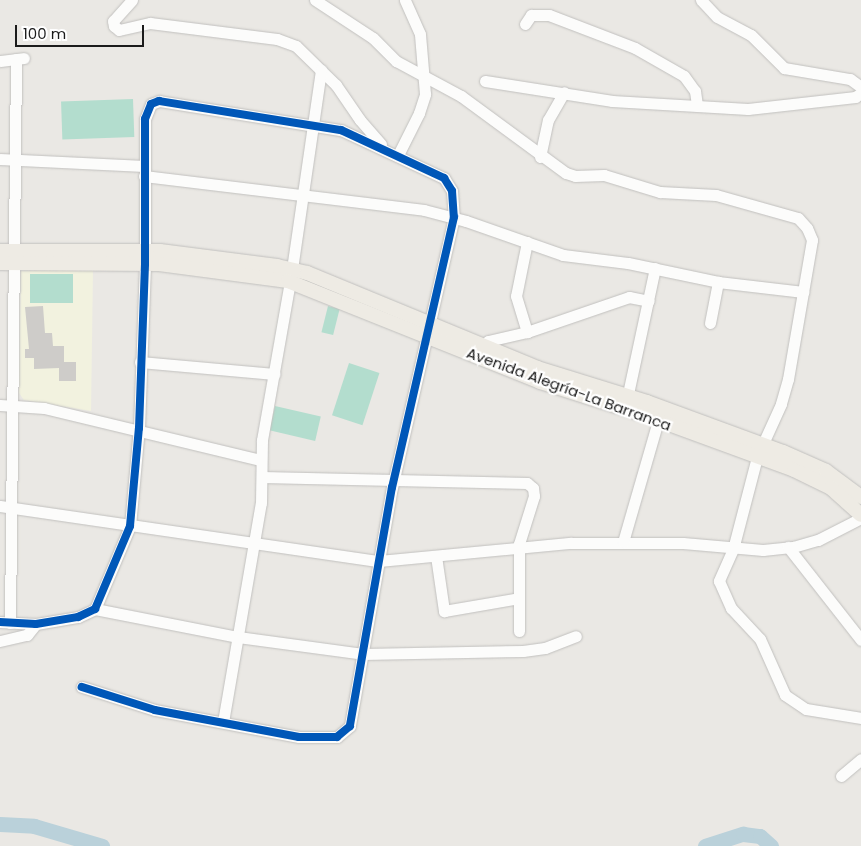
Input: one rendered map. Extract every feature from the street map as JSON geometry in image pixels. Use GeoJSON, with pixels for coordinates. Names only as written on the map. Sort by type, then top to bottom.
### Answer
{"type":"FeatureCollection","features":[{"type":"Feature","properties":{"kind":"main road","name":"Avenida Alegría-La Barranca"},"geometry":{"type":"LineString","coordinates":[[0,251],[15,257]]}},
{"type":"Feature","properties":{"kind":"main road","name":"Avenida Alegría-La Barranca"},"geometry":{"type":"LineString","coordinates":[[0,263],[15,257],[145,257],[290,275],[428,330],[540,382],[626,403],[658,421],[826,471],[861,497]]}},
{"type":"Feature","properties":{"kind":"main road","name":"Avenida Alegría-La Barranca"},"geometry":{"type":"LineString","coordinates":[[428,330],[483,346],[626,403],[759,451],[830,488],[861,517]]}},
{"type":"Feature","properties":{"kind":"street"},"geometry":{"type":"LineString","coordinates":[[132,0],[113,21],[114,26],[119,30],[150,23],[277,39],[296,46],[321,70],[386,148]]}},
{"type":"Feature","properties":{"kind":"street"},"geometry":{"type":"LineString","coordinates":[[315,0],[373,38],[396,61],[461,96],[557,169],[575,176],[604,175],[660,192],[716,195],[798,218],[807,228],[812,240],[788,379],[781,404],[759,451],[733,549],[719,581],[720,588],[731,608],[760,639],[785,694],[806,709],[861,718]]}},
{"type":"Feature","properties":{"kind":"street"},"geometry":{"type":"LineString","coordinates":[[398,155],[419,113],[426,94],[426,76],[420,34],[405,0]]}},
{"type":"Feature","properties":{"kind":"street"},"geometry":{"type":"LineString","coordinates":[[701,0],[717,17],[751,35],[784,68],[850,79],[861,86]]}},
{"type":"Feature","properties":{"kind":"street"},"geometry":{"type":"LineString","coordinates":[[525,24],[531,15],[549,15],[635,48],[684,76],[695,91],[697,106]]}},
{"type":"Feature","properties":{"kind":"street"},"geometry":{"type":"LineString","coordinates":[[0,61],[20,59],[15,159],[12,507],[5,622],[36,624],[72,618],[95,609],[238,637],[363,654],[523,652],[545,648],[576,636]]}},
{"type":"Feature","properties":{"kind":"street"},"geometry":{"type":"LineString","coordinates":[[223,722],[254,543],[262,477],[261,460],[303,197],[321,70]]}},
{"type":"Feature","properties":{"kind":"street"},"geometry":{"type":"LineString","coordinates":[[485,81],[612,101],[697,106],[780,107],[854,98],[861,94]]}},
{"type":"Feature","properties":{"kind":"street"},"geometry":{"type":"LineString","coordinates":[[540,157],[548,120],[564,92]]}},
{"type":"Feature","properties":{"kind":"street"},"geometry":{"type":"LineString","coordinates":[[82,686],[137,705],[299,737],[337,737],[350,726],[393,480],[454,217],[454,199],[449,184],[434,172],[386,148],[342,130],[154,102],[146,114],[144,171],[145,257],[139,428],[130,526],[95,609]]}},
{"type":"Feature","properties":{"kind":"street"},"geometry":{"type":"LineString","coordinates":[[0,159],[144,171],[303,197],[408,208],[454,217],[563,255],[655,268],[718,282],[803,292]]}},
{"type":"Feature","properties":{"kind":"street"},"geometry":{"type":"LineString","coordinates":[[527,242],[516,296],[527,332]]}},
{"type":"Feature","properties":{"kind":"street"},"geometry":{"type":"LineString","coordinates":[[626,403],[655,268]]}},
{"type":"Feature","properties":{"kind":"street"},"geometry":{"type":"LineString","coordinates":[[710,324],[718,282]]}},
{"type":"Feature","properties":{"kind":"street"},"geometry":{"type":"LineString","coordinates":[[483,346],[488,342],[527,332],[629,297],[649,301]]}},
{"type":"Feature","properties":{"kind":"street"},"geometry":{"type":"LineString","coordinates":[[140,362],[274,374]]}},
{"type":"Feature","properties":{"kind":"street"},"geometry":{"type":"LineString","coordinates":[[0,405],[44,408],[139,428],[261,460]]}},
{"type":"Feature","properties":{"kind":"street"},"geometry":{"type":"LineString","coordinates":[[623,542],[658,421]]}},
{"type":"Feature","properties":{"kind":"street"},"geometry":{"type":"LineString","coordinates":[[262,477],[527,483],[533,488],[534,496],[519,549],[519,632]]}},
{"type":"Feature","properties":{"kind":"street"},"geometry":{"type":"LineString","coordinates":[[0,506],[379,561],[519,549],[571,542],[623,542],[733,549],[788,547],[818,540],[861,517]]}},
{"type":"Feature","properties":{"kind":"street"},"geometry":{"type":"LineString","coordinates":[[788,547],[861,640]]}},
{"type":"Feature","properties":{"kind":"street"},"geometry":{"type":"LineString","coordinates":[[436,556],[444,611],[519,598]]}},
{"type":"Feature","properties":{"kind":"street"},"geometry":{"type":"LineString","coordinates":[[0,641],[27,635],[36,624]]}},
{"type":"Feature","properties":{"kind":"street"},"geometry":{"type":"LineString","coordinates":[[841,776],[861,759]]}},
{"type":"Feature","properties":{"kind":"shaded area"},"geometry":{"type":"Polygon","coordinates":[[[93,269],[91,411],[24,400],[19,393],[21,271],[93,269]]]}},
{"type":"Feature","properties":{"kind":"green space"},"geometry":{"type":"Polygon","coordinates":[[[133,99],[134,137],[62,139],[61,102],[133,99]]]}},
{"type":"Feature","properties":{"kind":"green space"},"geometry":{"type":"Polygon","coordinates":[[[30,274],[73,274],[73,303],[30,303],[30,274]]]}},
{"type":"Feature","properties":{"kind":"green space"},"geometry":{"type":"Polygon","coordinates":[[[328,306],[340,309],[333,335],[321,332],[328,306]]]}},
{"type":"Feature","properties":{"kind":"green space"},"geometry":{"type":"Polygon","coordinates":[[[349,363],[379,373],[362,425],[332,415],[349,363]]]}},
{"type":"Feature","properties":{"kind":"green space"},"geometry":{"type":"Polygon","coordinates":[[[275,406],[321,417],[315,441],[269,430],[275,406]]]}},
{"type":"Feature","properties":{"kind":"building"},"geometry":{"type":"Polygon","coordinates":[[[43,306],[45,333],[52,333],[53,346],[64,346],[64,362],[76,362],[76,381],[59,381],[59,368],[34,369],[34,358],[25,358],[25,349],[29,349],[25,307],[43,306]]]}},
{"type":"Feature","properties":{"kind":"waterway"},"geometry":{"type":"LineString","coordinates":[[0,824],[34,826],[102,846]]}},
{"type":"Feature","properties":{"kind":"waterway"},"geometry":{"type":"LineString","coordinates":[[705,846],[743,834],[760,836],[771,846]]}},
{"type":"Feature","properties":{"kind":"cycle path"},"geometry":{"type":"LineString","coordinates":[[0,622],[36,624],[78,617],[95,609],[130,526],[139,428],[145,264],[145,119],[151,104],[159,101],[341,130],[444,178],[452,191],[454,217],[392,487],[350,726],[337,737],[299,737],[155,710],[82,687]]}}]}
